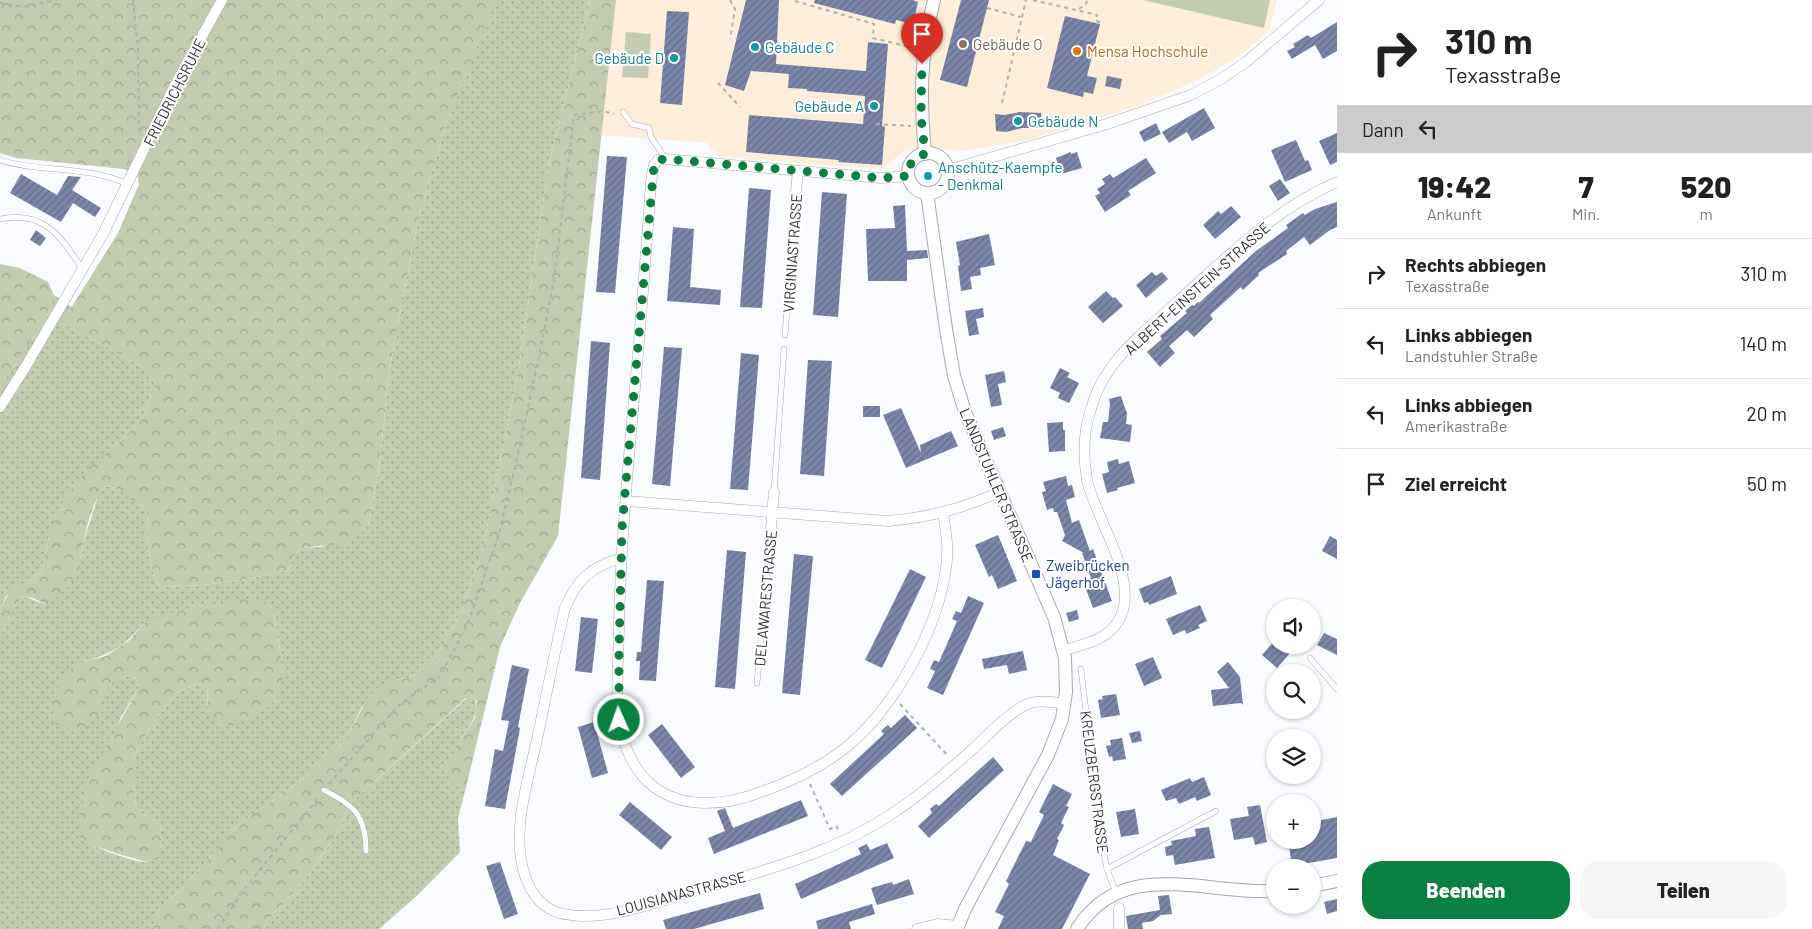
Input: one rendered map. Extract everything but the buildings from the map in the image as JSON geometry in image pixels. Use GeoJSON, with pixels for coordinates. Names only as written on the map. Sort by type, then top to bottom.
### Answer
{"type":"FeatureCollection","features":[{"type":"Feature","properties":{"kind":"street","name":"FRIEDRICHSRUHE"},"geometry":{"type":"LineString","coordinates":[[0,407],[103,234],[175,85],[222,0]]}},
{"type":"Feature","properties":{"kind":"street"},"geometry":{"type":"LineString","coordinates":[[925,154],[921,116],[921,75],[928,24],[934,0]]}},
{"type":"Feature","properties":{"kind":"street"},"geometry":{"type":"LineString","coordinates":[[948,170],[1107,124],[1191,95],[1221,79],[1246,62],[1318,0]]}},
{"type":"Feature","properties":{"kind":"street"},"geometry":{"type":"LineString","coordinates":[[925,154],[934,154],[941,158],[948,170],[943,186],[938,190],[927,193],[914,188],[908,176],[912,162],[925,154]]}},
{"type":"Feature","properties":{"kind":"street"},"geometry":{"type":"LineString","coordinates":[[908,176],[881,178],[661,159],[653,170],[621,558],[619,720],[626,746],[639,772],[654,787],[671,796],[688,802],[710,803],[750,796],[805,774],[829,760],[849,745],[893,696],[919,650],[934,616],[943,588],[947,549],[943,513]]}},
{"type":"Feature","properties":{"kind":"street","name":"VIRGINIASTRASSE"},"geometry":{"type":"LineString","coordinates":[[796,190],[798,171]]}},
{"type":"Feature","properties":{"kind":"street","name":"ALBERT-EINSTEIN-STRASSE"},"geometry":{"type":"LineString","coordinates":[[1064,650],[1087,644],[1113,628],[1122,613],[1124,605],[1125,582],[1096,509],[1088,481],[1084,456],[1085,432],[1091,408],[1113,364],[1133,342],[1246,241],[1295,204],[1337,182]]}},
{"type":"Feature","properties":{"kind":"street","name":"LANDSTUHLER STRASSE"},"geometry":{"type":"LineString","coordinates":[[927,193],[954,376],[965,412],[1054,617],[1064,650],[1066,675],[1065,704],[1057,736],[965,909],[957,928]]}},
{"type":"Feature","properties":{"kind":"street"},"geometry":{"type":"LineString","coordinates":[[772,513],[774,492]]}},
{"type":"Feature","properties":{"kind":"street","name":"DELAWARESTRASSE"},"geometry":{"type":"LineString","coordinates":[[626,501],[888,521],[943,513],[1000,492]]}},
{"type":"Feature","properties":{"kind":"street","name":"DELAWARESTRASSE"},"geometry":{"type":"LineString","coordinates":[[770,541],[772,513]]}},
{"type":"Feature","properties":{"kind":"street","name":"LOUISIANASTRASSE"},"geometry":{"type":"LineString","coordinates":[[621,558],[594,568],[584,576],[576,586],[565,608],[524,803],[520,838],[524,874],[538,900],[547,908],[559,913],[577,916],[600,915],[633,909],[803,858],[866,830],[891,815],[956,764],[1003,721],[1022,707],[1030,703],[1040,702],[1065,704]]}},
{"type":"Feature","properties":{"kind":"street"},"geometry":{"type":"LineString","coordinates":[[1321,884],[1337,880]]}},
{"type":"Feature","properties":{"kind":"street"},"geometry":{"type":"LineString","coordinates":[[1078,929],[1092,910],[1103,900],[1117,893],[1146,884],[1266,892]]}},
{"type":"Feature","properties":{"kind":"street"},"geometry":{"type":"LineString","coordinates":[[1119,908],[1119,929]]}},
{"type":"Feature","properties":{"kind":"street"},"geometry":{"type":"LineString","coordinates":[[917,929],[938,924],[957,928]]}},
{"type":"Feature","properties":{"kind":"lane"},"geometry":{"type":"LineString","coordinates":[[623,112],[632,124],[648,128],[661,159]]}},
{"type":"Feature","properties":{"kind":"lane"},"geometry":{"type":"LineString","coordinates":[[0,160],[31,167],[98,174],[127,184]]}},
{"type":"Feature","properties":{"kind":"lane","name":"VIRGINIASTRASSE"},"geometry":{"type":"LineString","coordinates":[[778,330],[786,333],[796,190]]}},
{"type":"Feature","properties":{"kind":"lane"},"geometry":{"type":"LineString","coordinates":[[0,219],[24,218],[45,224],[67,245],[82,269]]}},
{"type":"Feature","properties":{"kind":"lane"},"geometry":{"type":"LineString","coordinates":[[774,492],[784,349]]}},
{"type":"Feature","properties":{"kind":"lane","name":"DELAWARESTRASSE"},"geometry":{"type":"LineString","coordinates":[[757,683],[770,541]]}},
{"type":"Feature","properties":{"kind":"lane"},"geometry":{"type":"LineString","coordinates":[[1310,658],[1337,689]]}},
{"type":"Feature","properties":{"kind":"lane","name":"KREUZBERGSTRASSE"},"geometry":{"type":"LineString","coordinates":[[1081,669],[1096,801],[1107,869],[1117,893]]}},
{"type":"Feature","properties":{"kind":"lane"},"geometry":{"type":"LineString","coordinates":[[324,790],[344,800],[358,814],[365,831],[366,851]]}},
{"type":"Feature","properties":{"kind":"lane"},"geometry":{"type":"LineString","coordinates":[[1107,869],[1216,811]]}},
{"type":"Feature","properties":{"kind":"path"},"geometry":{"type":"LineString","coordinates":[[0,3],[24,7],[57,0]]}},
{"type":"Feature","properties":{"kind":"path"},"geometry":{"type":"LineString","coordinates":[[133,0],[138,49],[138,132],[142,153]]}},
{"type":"Feature","properties":{"kind":"path"},"geometry":{"type":"LineString","coordinates":[[730,0],[735,8],[730,39]]}},
{"type":"Feature","properties":{"kind":"path"},"geometry":{"type":"LineString","coordinates":[[1002,103],[1026,0]]}},
{"type":"Feature","properties":{"kind":"path"},"geometry":{"type":"LineString","coordinates":[[1033,0],[1097,15],[1096,21],[1102,23]]}},
{"type":"Feature","properties":{"kind":"path"},"geometry":{"type":"LineString","coordinates":[[1076,9],[1086,4],[1087,0]]}},
{"type":"Feature","properties":{"kind":"path"},"geometry":{"type":"LineString","coordinates":[[795,1],[874,24],[873,38],[910,47]]}},
{"type":"Feature","properties":{"kind":"path"},"geometry":{"type":"LineString","coordinates":[[987,8],[1022,17]]}},
{"type":"Feature","properties":{"kind":"path"},"geometry":{"type":"LineString","coordinates":[[718,83],[740,107]]}},
{"type":"Feature","properties":{"kind":"path"},"geometry":{"type":"LineString","coordinates":[[218,929],[242,892],[324,790],[399,705],[440,676],[468,623],[499,534],[531,392],[554,280],[574,115],[603,111],[613,114],[623,112]]}},
{"type":"Feature","properties":{"kind":"path"},"geometry":{"type":"LineString","coordinates":[[876,124],[911,127]]}},
{"type":"Feature","properties":{"kind":"path"},"geometry":{"type":"LineString","coordinates":[[893,696],[956,764]]}},
{"type":"Feature","properties":{"kind":"path"},"geometry":{"type":"LineString","coordinates":[[805,774],[830,829],[836,826],[845,840]]}},
{"type":"Feature","properties":{"kind":"shaded area"},"geometry":{"type":"Polygon","coordinates":[[[616,0],[1277,0],[1269,30],[1246,51],[1208,75],[1176,90],[1137,106],[1022,141],[958,152],[939,147],[903,152],[882,169],[718,156],[707,143],[600,135],[616,0]]]}},
{"type":"Feature","properties":{"kind":"green space"},"geometry":{"type":"Polygon","coordinates":[[[0,0],[496,0],[446,124],[418,220],[389,372],[379,469],[368,526],[361,533],[345,543],[302,548],[295,555],[288,570],[224,582],[160,587],[150,561],[146,508],[132,500],[118,488],[105,486],[91,514],[82,547],[80,567],[71,583],[47,605],[33,598],[23,596],[14,607],[0,636],[0,609],[13,586],[25,585],[42,571],[49,536],[62,503],[87,469],[117,445],[142,419],[156,384],[141,366],[61,324],[118,233],[139,184],[137,175],[124,169],[16,158],[0,153],[0,0]]]}},
{"type":"Feature","properties":{"kind":"green space"},"geometry":{"type":"Polygon","coordinates":[[[495,0],[590,0],[549,163],[518,372],[483,548],[460,614],[437,656],[429,666],[409,678],[389,681],[362,707],[345,740],[313,772],[239,824],[182,889],[161,906],[152,929],[0,929],[0,636],[14,607],[23,596],[47,605],[80,567],[83,543],[98,496],[105,486],[118,488],[132,500],[146,508],[150,561],[160,587],[224,582],[288,570],[295,555],[302,548],[321,547],[368,526],[379,469],[389,372],[418,220],[446,124],[495,0]],[[274,614],[143,624],[117,648],[102,656],[83,662],[100,696],[115,679],[130,675],[136,679],[139,687],[121,717],[80,838],[102,849],[130,859],[146,862],[157,858],[162,842],[160,824],[142,814],[136,805],[133,785],[133,757],[150,727],[175,694],[198,683],[207,688],[208,710],[284,674],[274,614]]]}},
{"type":"Feature","properties":{"kind":"green space"},"geometry":{"type":"Polygon","coordinates":[[[590,0],[616,0],[558,536],[520,603],[500,647],[465,791],[451,783],[446,768],[457,745],[475,718],[477,702],[475,697],[466,698],[354,800],[335,837],[303,882],[267,921],[264,929],[152,929],[161,906],[182,889],[239,824],[313,772],[345,740],[371,692],[389,681],[409,678],[429,666],[437,656],[460,614],[483,548],[518,372],[549,163],[590,0]]]}},
{"type":"Feature","properties":{"kind":"green space"},"geometry":{"type":"Polygon","coordinates":[[[1143,0],[1270,0],[1264,28],[1143,0]]]}},
{"type":"Feature","properties":{"kind":"green space"},"geometry":{"type":"Polygon","coordinates":[[[626,32],[651,34],[648,78],[622,77],[626,32]]]}},
{"type":"Feature","properties":{"kind":"green space"},"geometry":{"type":"Polygon","coordinates":[[[0,264],[20,268],[48,282],[54,295],[47,317],[0,387],[0,264]]]}},
{"type":"Feature","properties":{"kind":"green space"},"geometry":{"type":"Polygon","coordinates":[[[54,295],[72,307],[62,324],[141,366],[156,384],[142,419],[117,445],[49,536],[42,571],[25,585],[6,596],[0,609],[0,387],[47,317],[54,295]]]}},
{"type":"Feature","properties":{"kind":"green space"},"geometry":{"type":"Polygon","coordinates":[[[232,599],[251,599],[269,602],[274,614],[284,674],[277,699],[254,718],[232,726],[218,722],[208,710],[207,688],[198,683],[175,694],[150,727],[133,757],[133,785],[136,805],[142,814],[160,824],[162,842],[157,859],[147,862],[92,845],[80,838],[78,819],[91,774],[139,687],[136,679],[130,675],[115,679],[100,696],[101,712],[86,727],[76,729],[55,724],[51,702],[58,686],[71,669],[83,662],[106,656],[131,639],[143,624],[158,617],[199,605],[232,599]]]}},
{"type":"Feature","properties":{"kind":"green space"},"geometry":{"type":"Polygon","coordinates":[[[475,697],[476,711],[472,722],[456,748],[451,782],[465,791],[458,819],[460,852],[420,893],[379,929],[264,929],[267,921],[303,882],[335,837],[354,800],[467,698],[475,697]]]}},
{"type":"Feature","properties":{"kind":"place","name":"Gebäude O"},"geometry":{"type":"Point","coordinates":[963,44]}},
{"type":"Feature","properties":{"kind":"place","name":"Gebäude C"},"geometry":{"type":"Point","coordinates":[755,47]}},
{"type":"Feature","properties":{"kind":"place","name":"Mensa Hochschule"},"geometry":{"type":"Point","coordinates":[1077,51]}},
{"type":"Feature","properties":{"kind":"place","name":"Gebäude D"},"geometry":{"type":"Point","coordinates":[674,58]}},
{"type":"Feature","properties":{"kind":"place","name":"Gebäude A"},"geometry":{"type":"Point","coordinates":[874,106]}},
{"type":"Feature","properties":{"kind":"place","name":"Gebäude N"},"geometry":{"type":"Point","coordinates":[1018,121]}},
{"type":"Feature","properties":{"kind":"place","name":"Anschütz-Kaempfe - Denkmal"},"geometry":{"type":"Point","coordinates":[928,176]}},
{"type":"Feature","properties":{"kind":"place","name":"Zweibrücken Jägerhof"},"geometry":{"type":"Point","coordinates":[1036,574]}},
{"type":"Feature","properties":{"kind":"route"},"geometry":{"type":"LineString","coordinates":[[619,720],[622,528],[626,501],[654,165],[658,160],[665,159],[881,178],[908,176],[909,166],[912,162],[920,155],[925,154],[920,90],[922,64]]}}]}
